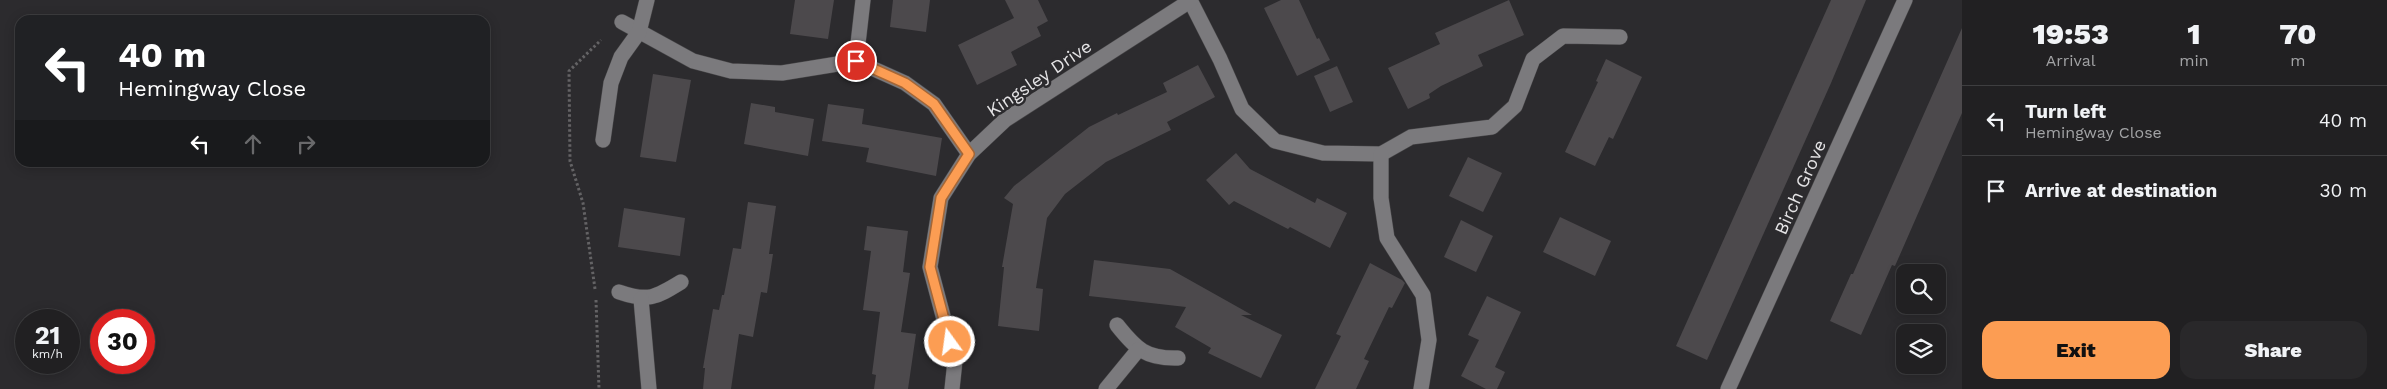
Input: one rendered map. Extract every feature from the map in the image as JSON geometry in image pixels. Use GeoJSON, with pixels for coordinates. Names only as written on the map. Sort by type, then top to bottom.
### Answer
{"type":"FeatureCollection","features":[{"type":"Feature","properties":{"kind":"street"},"geometry":{"type":"LineString","coordinates":[[603,140],[611,83],[621,57],[639,32],[647,0]]}},
{"type":"Feature","properties":{"kind":"street"},"geometry":{"type":"LineString","coordinates":[[856,61],[863,0]]}},
{"type":"Feature","properties":{"kind":"street","name":"Birch Grove"},"geometry":{"type":"LineString","coordinates":[[1728,389],[1906,0]]}},
{"type":"Feature","properties":{"kind":"street"},"geometry":{"type":"LineString","coordinates":[[1190,1],[1220,59],[1242,109],[1275,141],[1323,153],[1380,154],[1411,137],[1492,127],[1515,106],[1533,59],[1563,36],[1620,36]]}},
{"type":"Feature","properties":{"kind":"street","name":"Kingsley Drive"},"geometry":{"type":"LineString","coordinates":[[952,389],[954,361],[930,267],[941,198],[969,154],[1005,120],[1190,1]]}},
{"type":"Feature","properties":{"kind":"street"},"geometry":{"type":"LineString","coordinates":[[622,22],[693,61],[731,71],[782,73],[856,61],[905,83],[934,104],[969,154]]}},
{"type":"Feature","properties":{"kind":"street"},"geometry":{"type":"LineString","coordinates":[[1380,154],[1381,198],[1387,238],[1423,295],[1429,340],[1421,389]]}},
{"type":"Feature","properties":{"kind":"street"},"geometry":{"type":"LineString","coordinates":[[619,292],[641,299],[664,293],[681,282]]}},
{"type":"Feature","properties":{"kind":"street"},"geometry":{"type":"LineString","coordinates":[[641,299],[649,389]]}},
{"type":"Feature","properties":{"kind":"street"},"geometry":{"type":"LineString","coordinates":[[1117,325],[1138,350],[1164,358],[1178,358]]}},
{"type":"Feature","properties":{"kind":"street"},"geometry":{"type":"LineString","coordinates":[[1106,389],[1138,350]]}},
{"type":"Feature","properties":{"kind":"path"},"geometry":{"type":"LineString","coordinates":[[600,389],[595,294],[588,240],[583,203],[570,162],[569,71],[622,22]]}},
{"type":"Feature","properties":{"kind":"building"},"geometry":{"type":"Polygon","coordinates":[[[795,0],[834,0],[828,39],[790,34],[795,0]]]}},
{"type":"Feature","properties":{"kind":"building"},"geometry":{"type":"Polygon","coordinates":[[[893,0],[930,0],[926,32],[890,27],[893,0]]]}},
{"type":"Feature","properties":{"kind":"building"},"geometry":{"type":"Polygon","coordinates":[[[1005,0],[1038,0],[1048,21],[1037,27],[1041,36],[1011,52],[1017,65],[977,85],[958,45],[1014,18],[1005,0]]]}},
{"type":"Feature","properties":{"kind":"building"},"geometry":{"type":"Polygon","coordinates":[[[1281,0],[1299,0],[1317,39],[1319,38],[1330,60],[1297,76],[1264,8],[1281,0]]]}},
{"type":"Feature","properties":{"kind":"building"},"geometry":{"type":"Polygon","coordinates":[[[1509,0],[1524,35],[1478,55],[1483,66],[1441,86],[1429,94],[1430,98],[1408,109],[1388,68],[1440,44],[1435,33],[1509,0]]]}},
{"type":"Feature","properties":{"kind":"building"},"geometry":{"type":"Polygon","coordinates":[[[1831,0],[1866,0],[1831,83],[1707,360],[1676,346],[1831,0]]]}},
{"type":"Feature","properties":{"kind":"building"},"geometry":{"type":"Polygon","coordinates":[[[1962,28],[1962,113],[1895,266],[1892,265],[1861,335],[1830,321],[1851,274],[1853,274],[1962,28]]]}},
{"type":"Feature","properties":{"kind":"building"},"geometry":{"type":"Polygon","coordinates":[[[1606,59],[1642,77],[1613,139],[1609,137],[1595,166],[1565,152],[1598,82],[1596,81],[1606,59]]]}},
{"type":"Feature","properties":{"kind":"building"},"geometry":{"type":"Polygon","coordinates":[[[1198,65],[1215,97],[1167,122],[1171,130],[1106,162],[1065,194],[1047,218],[1036,288],[1043,289],[1039,331],[998,326],[1004,267],[1002,267],[1013,204],[1004,198],[1014,186],[1089,127],[1167,92],[1163,83],[1198,65]]]}},
{"type":"Feature","properties":{"kind":"building"},"geometry":{"type":"Polygon","coordinates":[[[1337,66],[1353,102],[1330,112],[1314,76],[1337,66]]]}},
{"type":"Feature","properties":{"kind":"building"},"geometry":{"type":"Polygon","coordinates":[[[653,74],[691,80],[676,162],[640,157],[653,74]]]}},
{"type":"Feature","properties":{"kind":"building"},"geometry":{"type":"Polygon","coordinates":[[[751,103],[775,107],[775,112],[814,119],[808,156],[744,144],[751,103]]]}},
{"type":"Feature","properties":{"kind":"building"},"geometry":{"type":"Polygon","coordinates":[[[828,104],[864,109],[862,124],[942,138],[936,176],[866,162],[869,148],[822,141],[828,104]]]}},
{"type":"Feature","properties":{"kind":"building"},"geometry":{"type":"Polygon","coordinates":[[[1236,153],[1250,169],[1315,203],[1317,198],[1347,213],[1330,248],[1234,201],[1229,205],[1206,180],[1236,153]]]}},
{"type":"Feature","properties":{"kind":"building"},"geometry":{"type":"Polygon","coordinates":[[[1468,157],[1502,173],[1483,212],[1449,196],[1468,157]]]}},
{"type":"Feature","properties":{"kind":"building"},"geometry":{"type":"Polygon","coordinates":[[[748,202],[776,206],[769,254],[773,254],[767,293],[761,292],[753,337],[739,334],[731,389],[703,389],[705,368],[703,368],[713,309],[719,310],[722,295],[724,295],[733,248],[741,249],[748,202]]]}},
{"type":"Feature","properties":{"kind":"building"},"geometry":{"type":"Polygon","coordinates":[[[624,208],[685,218],[680,256],[618,247],[624,208]]]}},
{"type":"Feature","properties":{"kind":"building"},"geometry":{"type":"Polygon","coordinates":[[[1560,217],[1611,241],[1595,276],[1543,252],[1560,217]]]}},
{"type":"Feature","properties":{"kind":"building"},"geometry":{"type":"Polygon","coordinates":[[[1461,220],[1493,236],[1476,272],[1444,257],[1461,220]]]}},
{"type":"Feature","properties":{"kind":"building"},"geometry":{"type":"Polygon","coordinates":[[[867,226],[908,231],[903,272],[910,273],[901,332],[916,334],[908,389],[874,389],[876,375],[872,374],[880,312],[863,310],[871,251],[864,250],[867,226]]]}},
{"type":"Feature","properties":{"kind":"building"},"geometry":{"type":"Polygon","coordinates":[[[1094,260],[1170,269],[1252,315],[1241,315],[1282,335],[1261,378],[1208,353],[1211,348],[1175,327],[1186,307],[1089,296],[1094,260]]]}},
{"type":"Feature","properties":{"kind":"building"},"geometry":{"type":"Polygon","coordinates":[[[1370,263],[1405,283],[1392,308],[1389,307],[1364,359],[1369,361],[1356,389],[1315,389],[1341,336],[1336,334],[1370,263]]]}},
{"type":"Feature","properties":{"kind":"building"},"geometry":{"type":"Polygon","coordinates":[[[1487,296],[1521,312],[1495,367],[1505,372],[1497,389],[1486,389],[1461,376],[1479,340],[1468,335],[1487,296]]]}},
{"type":"Feature","properties":{"kind":"route"},"geometry":{"type":"LineString","coordinates":[[856,61],[905,83],[934,104],[969,154],[941,198],[930,267],[950,342]]}}]}
